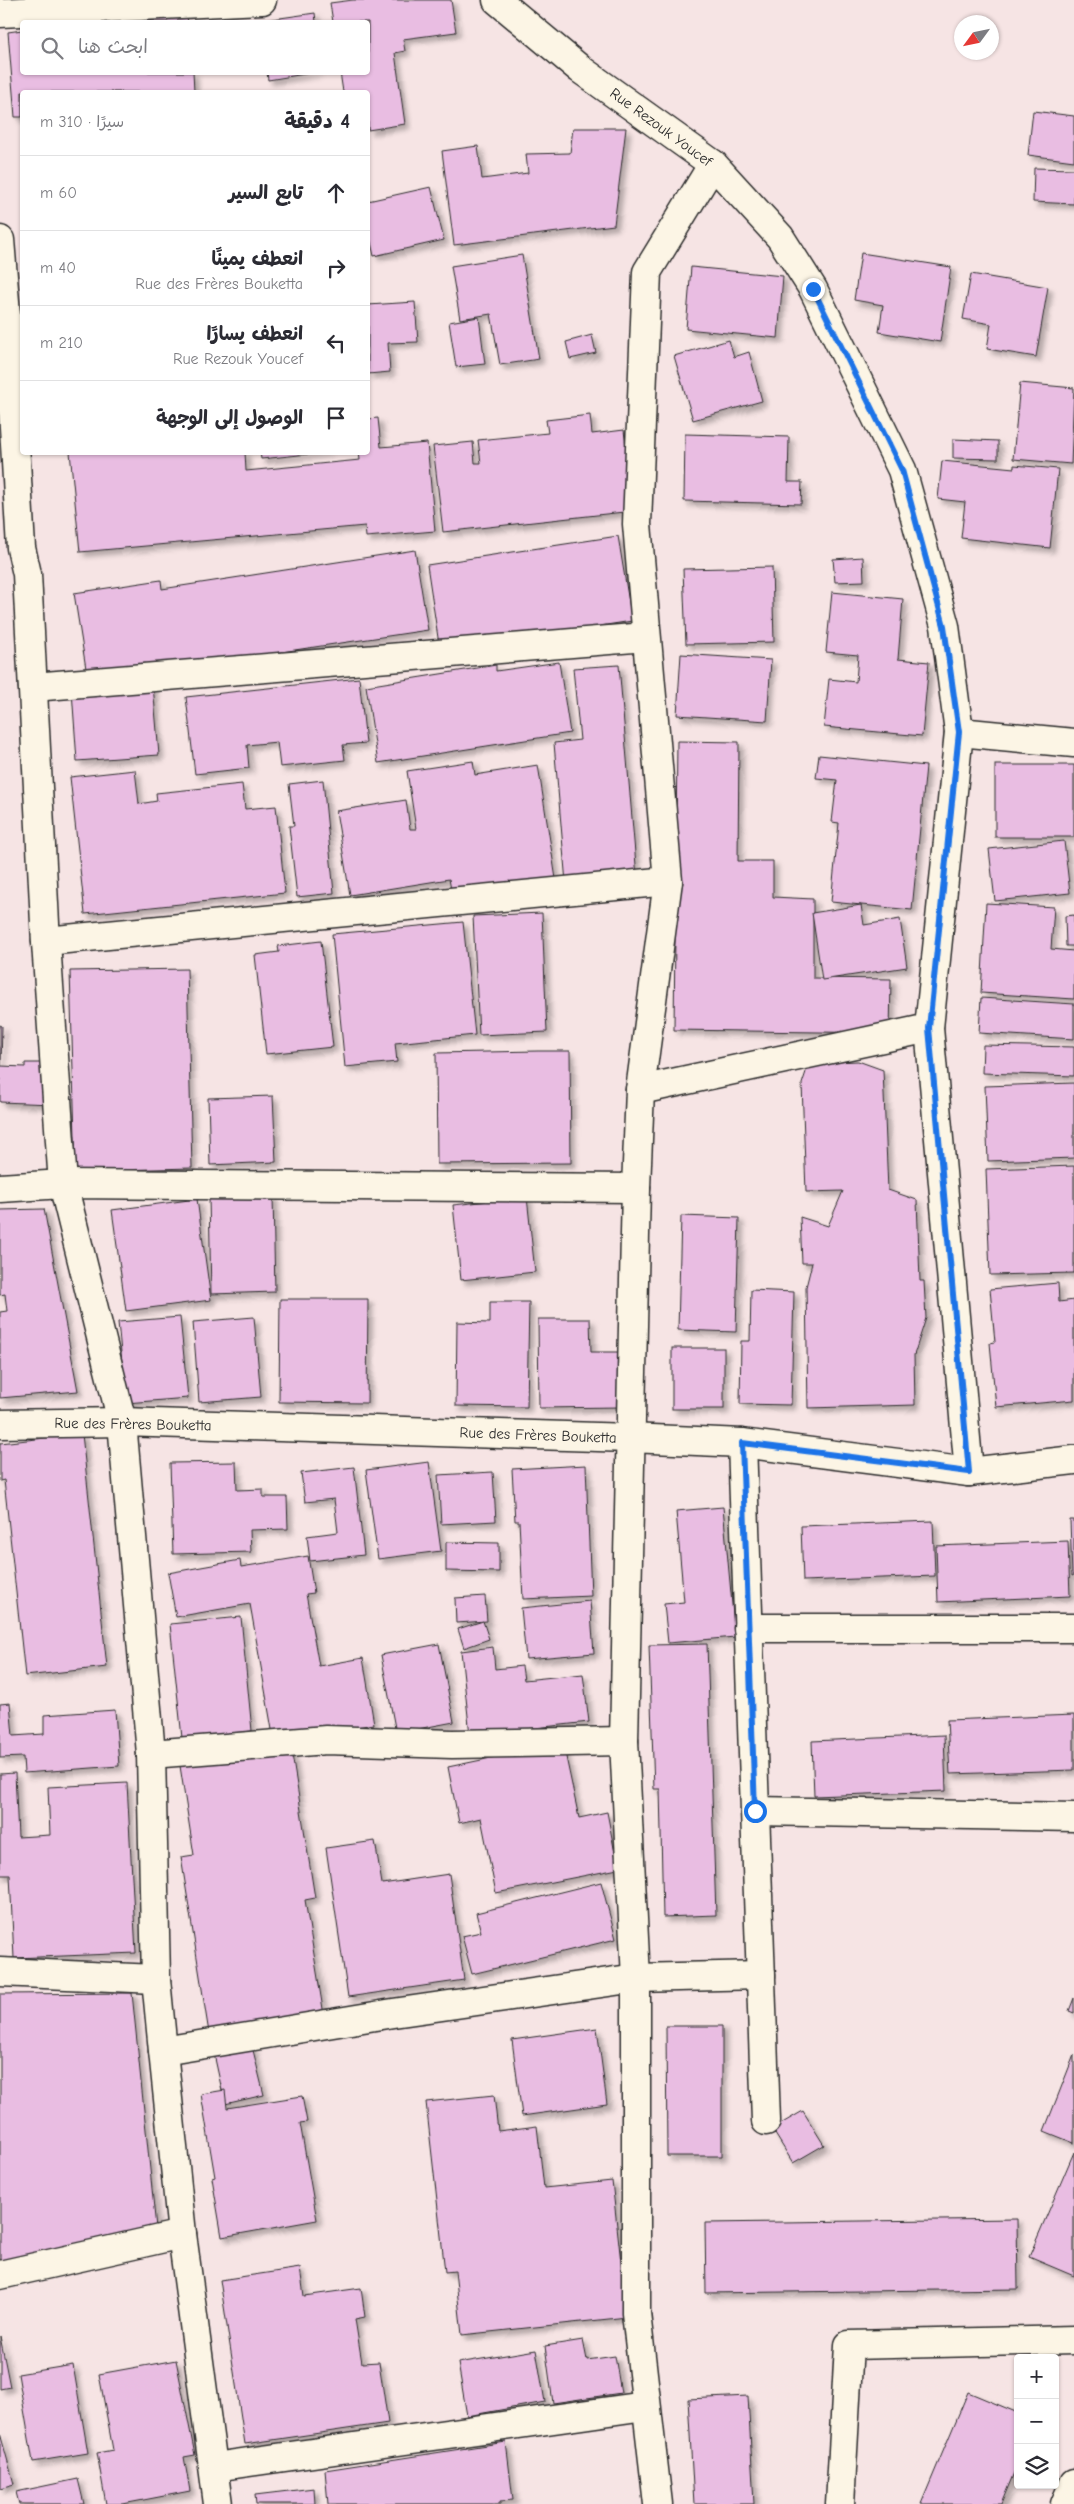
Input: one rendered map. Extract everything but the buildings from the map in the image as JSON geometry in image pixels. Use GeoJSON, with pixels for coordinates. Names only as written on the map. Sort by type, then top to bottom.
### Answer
{"type":"FeatureCollection","features":[{"type":"Feature","properties":{"kind":"street"},"geometry":{"type":"LineString","coordinates":[[0,13],[262,0]]}},
{"type":"Feature","properties":{"kind":"street","name":"Rue Rezouk Youcef"},"geometry":{"type":"LineString","coordinates":[[497,0],[580,69],[714,164],[780,237],[808,282],[902,470],[944,626],[959,732],[929,1028],[969,1472]]}},
{"type":"Feature","properties":{"kind":"street"},"geometry":{"type":"LineString","coordinates":[[658,2504],[636,2313],[636,1978],[624,1741],[636,1188],[640,1090],[668,881],[638,524],[647,272],[714,164]]}},
{"type":"Feature","properties":{"kind":"street"},"geometry":{"type":"LineString","coordinates":[[0,240],[6,374],[21,548],[27,574],[46,941],[63,1184],[122,1422],[151,1754],[156,1979],[162,2051],[182,2234],[218,2504]]}},
{"type":"Feature","properties":{"kind":"street"},"geometry":{"type":"LineString","coordinates":[[32,687],[646,637]]}},
{"type":"Feature","properties":{"kind":"street"},"geometry":{"type":"LineString","coordinates":[[959,732],[1074,743]]}},
{"type":"Feature","properties":{"kind":"street"},"geometry":{"type":"LineString","coordinates":[[46,941],[668,881]]}},
{"type":"Feature","properties":{"kind":"street"},"geometry":{"type":"LineString","coordinates":[[640,1090],[929,1028]]}},
{"type":"Feature","properties":{"kind":"street"},"geometry":{"type":"LineString","coordinates":[[0,1188],[63,1184],[636,1188]]}},
{"type":"Feature","properties":{"kind":"street","name":"Rue des Frères Bouketta"},"geometry":{"type":"LineString","coordinates":[[0,1424],[122,1422],[742,1443],[969,1472],[1074,1460]]}},
{"type":"Feature","properties":{"kind":"street"},"geometry":{"type":"LineString","coordinates":[[742,1443],[766,2121]]}},
{"type":"Feature","properties":{"kind":"street"},"geometry":{"type":"LineString","coordinates":[[748,1628],[1074,1628]]}},
{"type":"Feature","properties":{"kind":"street"},"geometry":{"type":"LineString","coordinates":[[151,1754],[326,1740],[452,1744],[624,1741]]}},
{"type":"Feature","properties":{"kind":"street"},"geometry":{"type":"LineString","coordinates":[[755,1811],[1074,1817]]}},
{"type":"Feature","properties":{"kind":"street"},"geometry":{"type":"LineString","coordinates":[[0,1972],[156,1979]]}},
{"type":"Feature","properties":{"kind":"street"},"geometry":{"type":"LineString","coordinates":[[162,2051],[393,2013],[636,1978],[760,1975]]}},
{"type":"Feature","properties":{"kind":"street"},"geometry":{"type":"LineString","coordinates":[[0,2275],[182,2234]]}},
{"type":"Feature","properties":{"kind":"street"},"geometry":{"type":"LineString","coordinates":[[840,2504],[849,2345],[1074,2340]]}},
{"type":"Feature","properties":{"kind":"street"},"geometry":{"type":"LineString","coordinates":[[214,2467],[646,2406]]}},
{"type":"Feature","properties":{"kind":"street"},"geometry":{"type":"LineString","coordinates":[[1065,2504],[1074,2483]]}},
{"type":"Feature","properties":{"kind":"route"},"geometry":{"type":"LineString","coordinates":[[755,1811],[742,1443],[969,1472],[929,1028],[959,732],[944,626],[902,470],[813,289]]}}]}
